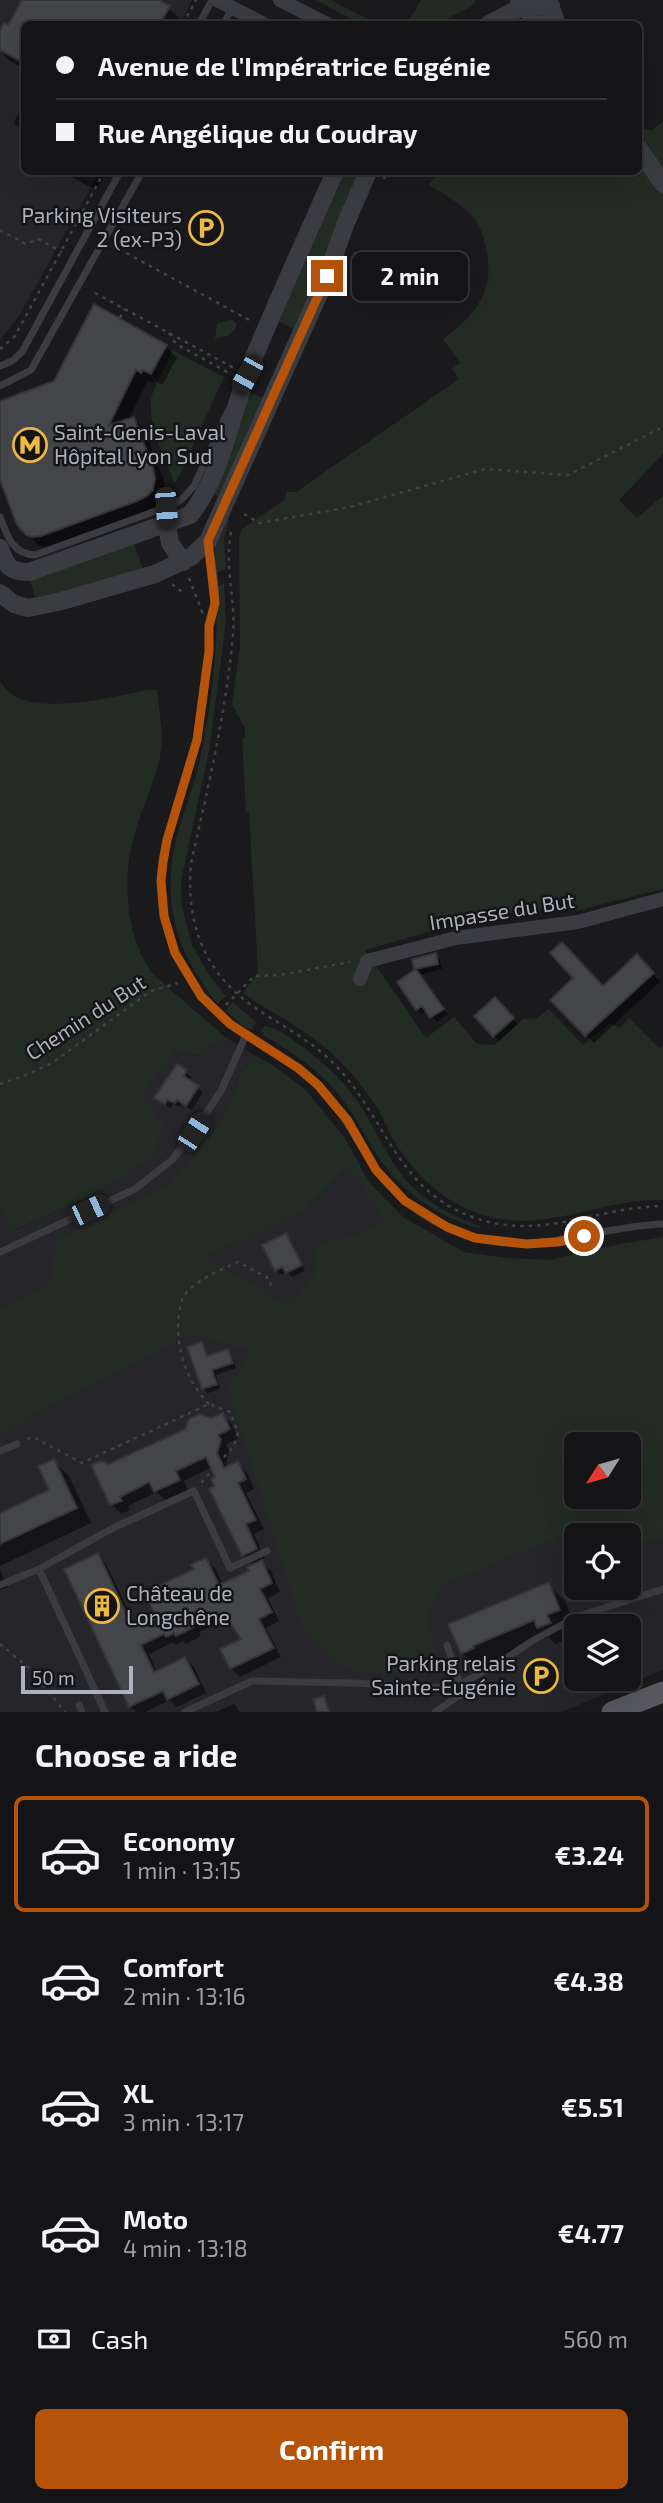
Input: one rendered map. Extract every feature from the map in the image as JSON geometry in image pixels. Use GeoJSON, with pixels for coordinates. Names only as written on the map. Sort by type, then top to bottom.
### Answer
{"type":"FeatureCollection","features":[{"type":"Feature","properties":{"kind":"main road"},"geometry":{"type":"LineString","coordinates":[[612,1712],[663,1692]]}},
{"type":"Feature","properties":{"kind":"street"},"geometry":{"type":"LineString","coordinates":[[215,0],[232,4],[259,21]]}},
{"type":"Feature","properties":{"kind":"street"},"geometry":{"type":"LineString","coordinates":[[280,0],[321,21]]}},
{"type":"Feature","properties":{"kind":"street"},"geometry":{"type":"LineString","coordinates":[[494,21],[519,4],[552,3]]}},
{"type":"Feature","properties":{"kind":"street"},"geometry":{"type":"LineString","coordinates":[[542,21],[552,3]]}},
{"type":"Feature","properties":{"kind":"street"},"geometry":{"type":"LineString","coordinates":[[552,3],[556,21]]}},
{"type":"Feature","properties":{"kind":"street"},"geometry":{"type":"LineString","coordinates":[[519,4],[537,21]]}},
{"type":"Feature","properties":{"kind":"street"},"geometry":{"type":"LineString","coordinates":[[642,153],[663,184]]}},
{"type":"Feature","properties":{"kind":"street"},"geometry":{"type":"LineString","coordinates":[[190,515],[205,494],[229,430],[243,373],[334,175]]}},
{"type":"Feature","properties":{"kind":"street"},"geometry":{"type":"LineString","coordinates":[[0,593],[14,604],[28,608],[155,574],[183,562],[208,541],[327,276],[367,175]]}},
{"type":"Feature","properties":{"kind":"street"},"geometry":{"type":"LineString","coordinates":[[190,515],[204,531],[208,541]]}},
{"type":"Feature","properties":{"kind":"street"},"geometry":{"type":"LineString","coordinates":[[0,548],[5,564],[16,572],[29,572],[140,532],[166,516],[190,515]]}},
{"type":"Feature","properties":{"kind":"street"},"geometry":{"type":"LineString","coordinates":[[166,516],[170,543],[183,562]]}},
{"type":"Feature","properties":{"kind":"street","name":"Impasse du But"},"geometry":{"type":"LineString","coordinates":[[367,961],[456,938],[578,922],[663,899]]}},
{"type":"Feature","properties":{"kind":"street"},"geometry":{"type":"LineString","coordinates":[[360,979],[367,961]]}},
{"type":"Feature","properties":{"kind":"lane"},"geometry":{"type":"LineString","coordinates":[[201,21],[215,0]]}},
{"type":"Feature","properties":{"kind":"lane"},"geometry":{"type":"LineString","coordinates":[[225,21],[232,4]]}},
{"type":"Feature","properties":{"kind":"lane"},"geometry":{"type":"LineString","coordinates":[[0,366],[12,361],[22,352],[118,175]]}},
{"type":"Feature","properties":{"kind":"lane"},"geometry":{"type":"LineString","coordinates":[[0,386],[31,370],[140,175]]}},
{"type":"Feature","properties":{"kind":"lane"},"geometry":{"type":"LineString","coordinates":[[0,517],[9,541],[27,554],[35,555],[166,516],[194,486],[243,373]]}},
{"type":"Feature","properties":{"kind":"lane"},"geometry":{"type":"LineString","coordinates":[[175,504],[190,515]]}},
{"type":"Feature","properties":{"kind":"lane"},"geometry":{"type":"LineString","coordinates":[[208,541],[215,603],[209,626],[209,651],[197,740],[167,840],[161,881],[164,916],[175,953],[201,996],[217,1014],[298,1068],[318,1085],[348,1121],[376,1170],[390,1187],[405,1201],[447,1227],[475,1238],[526,1244],[558,1242],[638,1224],[663,1224]]}},
{"type":"Feature","properties":{"kind":"lane"},"geometry":{"type":"LineString","coordinates":[[0,1252],[135,1189],[172,1160],[220,1091],[246,1035]]}},
{"type":"Feature","properties":{"kind":"lane"},"geometry":{"type":"LineString","coordinates":[[0,1451],[17,1444]]}},
{"type":"Feature","properties":{"kind":"lane"},"geometry":{"type":"LineString","coordinates":[[0,1586],[39,1569],[113,1528],[194,1491],[230,1568],[267,1551]]}},
{"type":"Feature","properties":{"kind":"lane"},"geometry":{"type":"LineString","coordinates":[[39,1569],[105,1712]]}},
{"type":"Feature","properties":{"kind":"lane"},"geometry":{"type":"LineString","coordinates":[[185,1712],[252,1681],[453,1688],[576,1617],[663,1589]]}},
{"type":"Feature","properties":{"kind":"lane"},"geometry":{"type":"LineString","coordinates":[[447,1645],[460,1685]]}},
{"type":"Feature","properties":{"kind":"lane"},"geometry":{"type":"LineString","coordinates":[[435,1712],[458,1696],[509,1688]]}},
{"type":"Feature","properties":{"kind":"path"},"geometry":{"type":"LineString","coordinates":[[185,21],[196,0]]}},
{"type":"Feature","properties":{"kind":"path"},"geometry":{"type":"LineString","coordinates":[[0,349],[15,336],[102,175]]}},
{"type":"Feature","properties":{"kind":"path"},"geometry":{"type":"LineString","coordinates":[[0,230],[26,244],[38,239],[73,259]]}},
{"type":"Feature","properties":{"kind":"path"},"geometry":{"type":"LineString","coordinates":[[119,249],[260,325]]}},
{"type":"Feature","properties":{"kind":"path"},"geometry":{"type":"LineString","coordinates":[[95,293],[243,373]]}},
{"type":"Feature","properties":{"kind":"path"},"geometry":{"type":"LineString","coordinates":[[120,318],[124,309]]}},
{"type":"Feature","properties":{"kind":"path"},"geometry":{"type":"LineString","coordinates":[[110,319],[120,324]]}},
{"type":"Feature","properties":{"kind":"path"},"geometry":{"type":"LineString","coordinates":[[169,333],[176,344],[229,373]]}},
{"type":"Feature","properties":{"kind":"path"},"geometry":{"type":"LineString","coordinates":[[244,514],[259,523],[350,507],[485,470],[568,475],[663,427]]}},
{"type":"Feature","properties":{"kind":"path"},"geometry":{"type":"LineString","coordinates":[[183,562],[209,626]]}},
{"type":"Feature","properties":{"kind":"path"},"geometry":{"type":"LineString","coordinates":[[231,577],[234,618],[231,656],[218,745],[189,881],[192,914],[203,947],[220,976],[251,1007],[310,1043],[336,1066],[361,1094],[409,1173],[423,1187],[453,1208],[493,1223],[533,1227],[663,1206]]}},
{"type":"Feature","properties":{"kind":"path"},"geometry":{"type":"LineString","coordinates":[[236,994],[254,976],[280,975],[367,961]]}},
{"type":"Feature","properties":{"kind":"path","name":"Chemin du But"},"geometry":{"type":"LineString","coordinates":[[0,1084],[52,1063],[151,991],[190,979]]}},
{"type":"Feature","properties":{"kind":"path"},"geometry":{"type":"LineString","coordinates":[[194,1491],[234,1446],[238,1432],[230,1412],[209,1404],[199,1395],[191,1381],[181,1349],[177,1322],[184,1294],[205,1278],[238,1262],[271,1279],[271,1289]]}},
{"type":"Feature","properties":{"kind":"path"},"geometry":{"type":"LineString","coordinates":[[33,1437],[82,1463],[209,1404]]}},
{"type":"Feature","properties":{"kind":"path"},"geometry":{"type":"LineString","coordinates":[[0,1644],[29,1668],[65,1712]]}},
{"type":"Feature","properties":{"kind":"shaded area"},"geometry":{"type":"Polygon","coordinates":[[[0,0],[192,0],[182,21],[21,21],[21,175],[97,175],[19,316],[0,340],[0,0]]]}},
{"type":"Feature","properties":{"kind":"shaded area"},"geometry":{"type":"Polygon","coordinates":[[[316,0],[331,0],[371,21],[355,21],[316,0]]]}},
{"type":"Feature","properties":{"kind":"shaded area"},"geometry":{"type":"Polygon","coordinates":[[[421,0],[476,0],[472,6],[443,21],[409,21],[421,0]]]}},
{"type":"Feature","properties":{"kind":"shaded area"},"geometry":{"type":"Polygon","coordinates":[[[663,122],[663,454],[619,500],[637,518],[663,496],[663,889],[575,911],[544,910],[484,916],[365,950],[426,1038],[454,1017],[477,1044],[494,1045],[523,1019],[537,1018],[549,1009],[583,1045],[610,1023],[620,1028],[629,1018],[659,1048],[663,1045],[663,1200],[622,1203],[541,1220],[500,1219],[466,1209],[451,1201],[425,1180],[393,1139],[376,1106],[343,1065],[310,1036],[243,993],[258,972],[242,738],[245,738],[245,729],[232,704],[240,647],[239,539],[242,529],[284,500],[287,492],[296,492],[459,379],[452,369],[460,363],[443,339],[464,322],[479,303],[487,280],[487,253],[477,222],[467,210],[429,185],[437,175],[642,175],[642,128],[652,130],[663,122]]]}},
{"type":"Feature","properties":{"kind":"shaded area"},"geometry":{"type":"Polygon","coordinates":[[[344,175],[359,175],[325,268],[296,330],[278,321],[344,175]]]}},
{"type":"Feature","properties":{"kind":"shaded area"},"geometry":{"type":"Polygon","coordinates":[[[231,319],[237,324],[234,331],[215,339],[217,324],[231,319]]]}},
{"type":"Feature","properties":{"kind":"shaded area"},"geometry":{"type":"Polygon","coordinates":[[[172,350],[224,377],[175,484],[151,416],[152,395],[172,350]]]}},
{"type":"Feature","properties":{"kind":"shaded area"},"geometry":{"type":"Polygon","coordinates":[[[248,391],[266,400],[221,498],[210,492],[248,391]]]}},
{"type":"Feature","properties":{"kind":"shaded area"},"geometry":{"type":"Polygon","coordinates":[[[224,517],[229,520],[224,540],[226,569],[216,573],[214,542],[224,517]]]}},
{"type":"Feature","properties":{"kind":"shaded area"},"geometry":{"type":"Polygon","coordinates":[[[133,541],[144,572],[44,602],[35,598],[30,580],[133,541]]]}},
{"type":"Feature","properties":{"kind":"shaded area"},"geometry":{"type":"Polygon","coordinates":[[[224,583],[226,622],[209,751],[181,881],[182,907],[192,945],[209,975],[226,996],[218,1004],[192,966],[183,947],[176,927],[170,886],[176,840],[204,742],[215,653],[217,587],[224,583]]]}},
{"type":"Feature","properties":{"kind":"shaded area"},"geometry":{"type":"Polygon","coordinates":[[[0,680],[10,693],[25,700],[45,703],[90,701],[157,690],[162,743],[130,853],[127,889],[132,926],[144,960],[154,975],[225,1037],[197,1056],[176,1050],[141,1096],[164,1125],[153,1155],[124,1176],[82,1200],[14,1230],[0,1204],[0,680]]]}},
{"type":"Feature","properties":{"kind":"shaded area"},"geometry":{"type":"Polygon","coordinates":[[[233,1002],[256,1022],[252,1029],[246,1028],[226,1011],[233,1002]]]}},
{"type":"Feature","properties":{"kind":"shaded area"},"geometry":{"type":"Polygon","coordinates":[[[265,1026],[280,1031],[337,1077],[359,1103],[404,1178],[420,1194],[480,1228],[435,1210],[397,1180],[377,1155],[339,1095],[304,1062],[263,1035],[261,1030],[265,1026]]]}},
{"type":"Feature","properties":{"kind":"shaded area"},"geometry":{"type":"Polygon","coordinates":[[[225,1037],[256,1056],[240,1073],[235,1094],[221,1120],[196,1155],[308,1207],[348,1166],[385,1221],[361,1234],[315,1244],[314,1275],[251,1351],[438,1673],[428,1615],[444,1585],[564,1534],[564,1600],[641,1600],[641,1543],[663,1539],[663,1670],[641,1679],[641,1614],[564,1614],[564,1691],[612,1691],[561,1712],[0,1712],[0,1204],[15,1230],[82,1200],[124,1176],[141,1096],[176,1050],[197,1056],[225,1037]]]}},
{"type":"Feature","properties":{"kind":"shaded area"},"geometry":{"type":"Polygon","coordinates":[[[256,1056],[271,1064],[306,1090],[344,1137],[369,1182],[403,1217],[464,1252],[549,1260],[663,1237],[663,1539],[641,1543],[641,1523],[564,1523],[564,1535],[444,1585],[428,1615],[439,1674],[349,1671],[303,1631],[228,1388],[251,1351],[191,1334],[0,1433],[0,1309],[48,1286],[57,1240],[163,1189],[196,1155],[221,1120],[235,1094],[240,1073],[256,1056]],[[348,1166],[308,1207],[204,1258],[289,1305],[314,1275],[315,1244],[361,1234],[385,1221],[348,1166]]]}},
{"type":"Feature","properties":{"kind":"building"},"geometry":{"type":"Polygon","coordinates":[[[22,0],[159,0],[170,6],[162,21],[21,21],[21,61],[0,50],[0,30],[4,23],[8,25],[22,0]]]}},
{"type":"Feature","properties":{"kind":"building"},"geometry":{"type":"Polygon","coordinates":[[[94,304],[167,345],[151,374],[136,370],[109,425],[134,417],[153,468],[153,490],[137,501],[32,537],[26,535],[17,525],[0,480],[0,401],[54,381],[94,304]]]}},
{"type":"Feature","properties":{"kind":"building"},"geometry":{"type":"Polygon","coordinates":[[[562,942],[603,986],[637,954],[654,973],[585,1036],[550,1000],[573,978],[550,953],[562,942]]]}},
{"type":"Feature","properties":{"kind":"building"},"geometry":{"type":"Polygon","coordinates":[[[436,953],[438,964],[416,969],[444,1009],[430,1018],[422,1006],[416,1010],[397,982],[414,970],[412,959],[436,953]]]}},
{"type":"Feature","properties":{"kind":"building"},"geometry":{"type":"Polygon","coordinates":[[[495,997],[514,1018],[493,1037],[474,1016],[495,997]]]}},
{"type":"Feature","properties":{"kind":"building"},"geometry":{"type":"Polygon","coordinates":[[[177,1064],[187,1070],[184,1076],[199,1086],[186,1106],[177,1100],[175,1103],[167,1100],[165,1104],[154,1098],[177,1064]]]}},
{"type":"Feature","properties":{"kind":"building"},"geometry":{"type":"Polygon","coordinates":[[[286,1233],[302,1265],[286,1273],[282,1267],[275,1271],[262,1245],[286,1233]]]}},
{"type":"Feature","properties":{"kind":"building"},"geometry":{"type":"Polygon","coordinates":[[[202,1342],[207,1356],[228,1349],[233,1363],[212,1370],[217,1384],[202,1389],[187,1347],[202,1342]]]}},
{"type":"Feature","properties":{"kind":"building"},"geometry":{"type":"Polygon","coordinates":[[[223,1413],[230,1429],[218,1435],[221,1440],[217,1453],[224,1468],[238,1461],[246,1479],[238,1483],[256,1520],[246,1524],[257,1549],[242,1556],[209,1489],[214,1486],[211,1479],[215,1477],[206,1457],[176,1471],[180,1480],[154,1492],[149,1482],[120,1497],[122,1501],[110,1505],[91,1465],[101,1461],[109,1464],[185,1429],[189,1419],[200,1414],[211,1418],[223,1413]]]}},
{"type":"Feature","properties":{"kind":"building"},"geometry":{"type":"Polygon","coordinates":[[[54,1459],[77,1508],[0,1544],[0,1513],[49,1490],[38,1466],[54,1459]]]}},
{"type":"Feature","properties":{"kind":"building"},"geometry":{"type":"Polygon","coordinates":[[[98,1553],[132,1626],[155,1615],[147,1596],[160,1591],[158,1586],[194,1569],[191,1565],[196,1562],[206,1558],[219,1585],[249,1571],[247,1567],[262,1560],[272,1583],[260,1589],[272,1612],[259,1619],[274,1648],[230,1669],[220,1649],[241,1639],[224,1614],[218,1616],[216,1612],[192,1623],[194,1627],[176,1636],[174,1633],[166,1637],[164,1634],[141,1645],[154,1672],[185,1657],[199,1684],[167,1700],[163,1691],[129,1707],[64,1569],[98,1553]]]}},
{"type":"Feature","properties":{"kind":"building"},"geometry":{"type":"Polygon","coordinates":[[[549,1582],[560,1610],[547,1615],[551,1623],[537,1628],[534,1620],[473,1646],[474,1648],[461,1654],[448,1624],[549,1582]]]}},
{"type":"Feature","properties":{"kind":"building"},"geometry":{"type":"Polygon","coordinates":[[[324,1696],[329,1712],[317,1712],[313,1699],[324,1696]]]}},
{"type":"Feature","properties":{"kind":"place","name":"Parking Visiteurs 2 (ex-P3)"},"geometry":{"type":"Point","coordinates":[206,228]}},
{"type":"Feature","properties":{"kind":"place","name":"Saint-Genis-Laval Hôpital Lyon Sud"},"geometry":{"type":"Point","coordinates":[30,445]}},
{"type":"Feature","properties":{"kind":"place","name":"Château de Longchêne"},"geometry":{"type":"Point","coordinates":[102,1606]}},
{"type":"Feature","properties":{"kind":"place","name":"Parking relais Sainte-Eugénie"},"geometry":{"type":"Point","coordinates":[541,1676]}},
{"type":"Feature","properties":{"kind":"route"},"geometry":{"type":"LineString","coordinates":[[327,276],[208,541],[215,603],[209,626],[209,651],[197,740],[163,862],[161,881],[164,916],[175,953],[201,996],[230,1024],[298,1068],[318,1085],[348,1121],[376,1170],[405,1201],[447,1227],[475,1238],[526,1244],[558,1242],[584,1236]]}}]}
